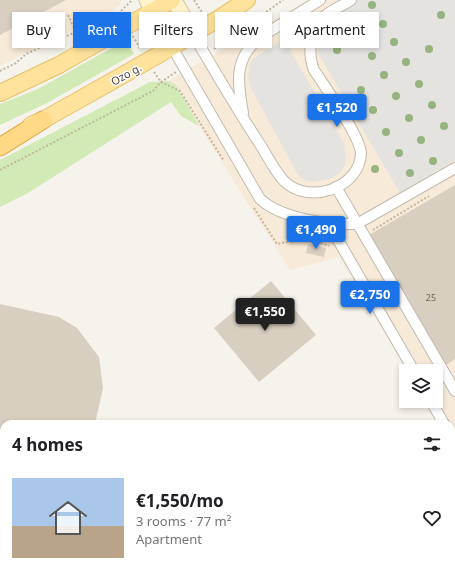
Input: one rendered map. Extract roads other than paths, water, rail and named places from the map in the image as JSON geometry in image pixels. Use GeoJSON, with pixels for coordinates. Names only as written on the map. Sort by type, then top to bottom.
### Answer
{"type":"FeatureCollection","features":[{"type":"Feature","properties":{"kind":"highway"},"geometry":{"type":"LineString","coordinates":[[0,147],[43,120]]}},
{"type":"Feature","properties":{"kind":"main road"},"geometry":{"type":"LineString","coordinates":[[0,93],[59,65],[128,27],[150,6],[173,0],[180,12]]}},
{"type":"Feature","properties":{"kind":"main road","name":"Ozo g."},"geometry":{"type":"LineString","coordinates":[[207,25],[247,0]]}},
{"type":"Feature","properties":{"kind":"main road","name":"Ozo g."},"geometry":{"type":"LineString","coordinates":[[0,138],[43,120],[170,48]]}},
{"type":"Feature","properties":{"kind":"street"},"geometry":{"type":"LineString","coordinates":[[244,119],[238,75],[244,54],[259,38],[320,0]]}},
{"type":"Feature","properties":{"kind":"street"},"geometry":{"type":"LineString","coordinates":[[201,48],[284,182],[300,191],[318,194],[348,181],[357,170],[361,154],[356,137],[314,70],[311,62],[310,50],[313,35],[322,19],[351,0]]}},
{"type":"Feature","properties":{"kind":"street"},"geometry":{"type":"LineString","coordinates":[[172,48],[182,68],[260,199],[276,211],[319,222],[340,225],[357,224],[455,168]]}},
{"type":"Feature","properties":{"kind":"street"},"geometry":{"type":"LineString","coordinates":[[336,187],[455,391]]}},
{"type":"Feature","properties":{"kind":"street"},"geometry":{"type":"LineString","coordinates":[[319,222],[334,233],[410,364]]}},
{"type":"Feature","properties":{"kind":"street"},"geometry":{"type":"LineString","coordinates":[[435,408],[442,420]]}}]}
